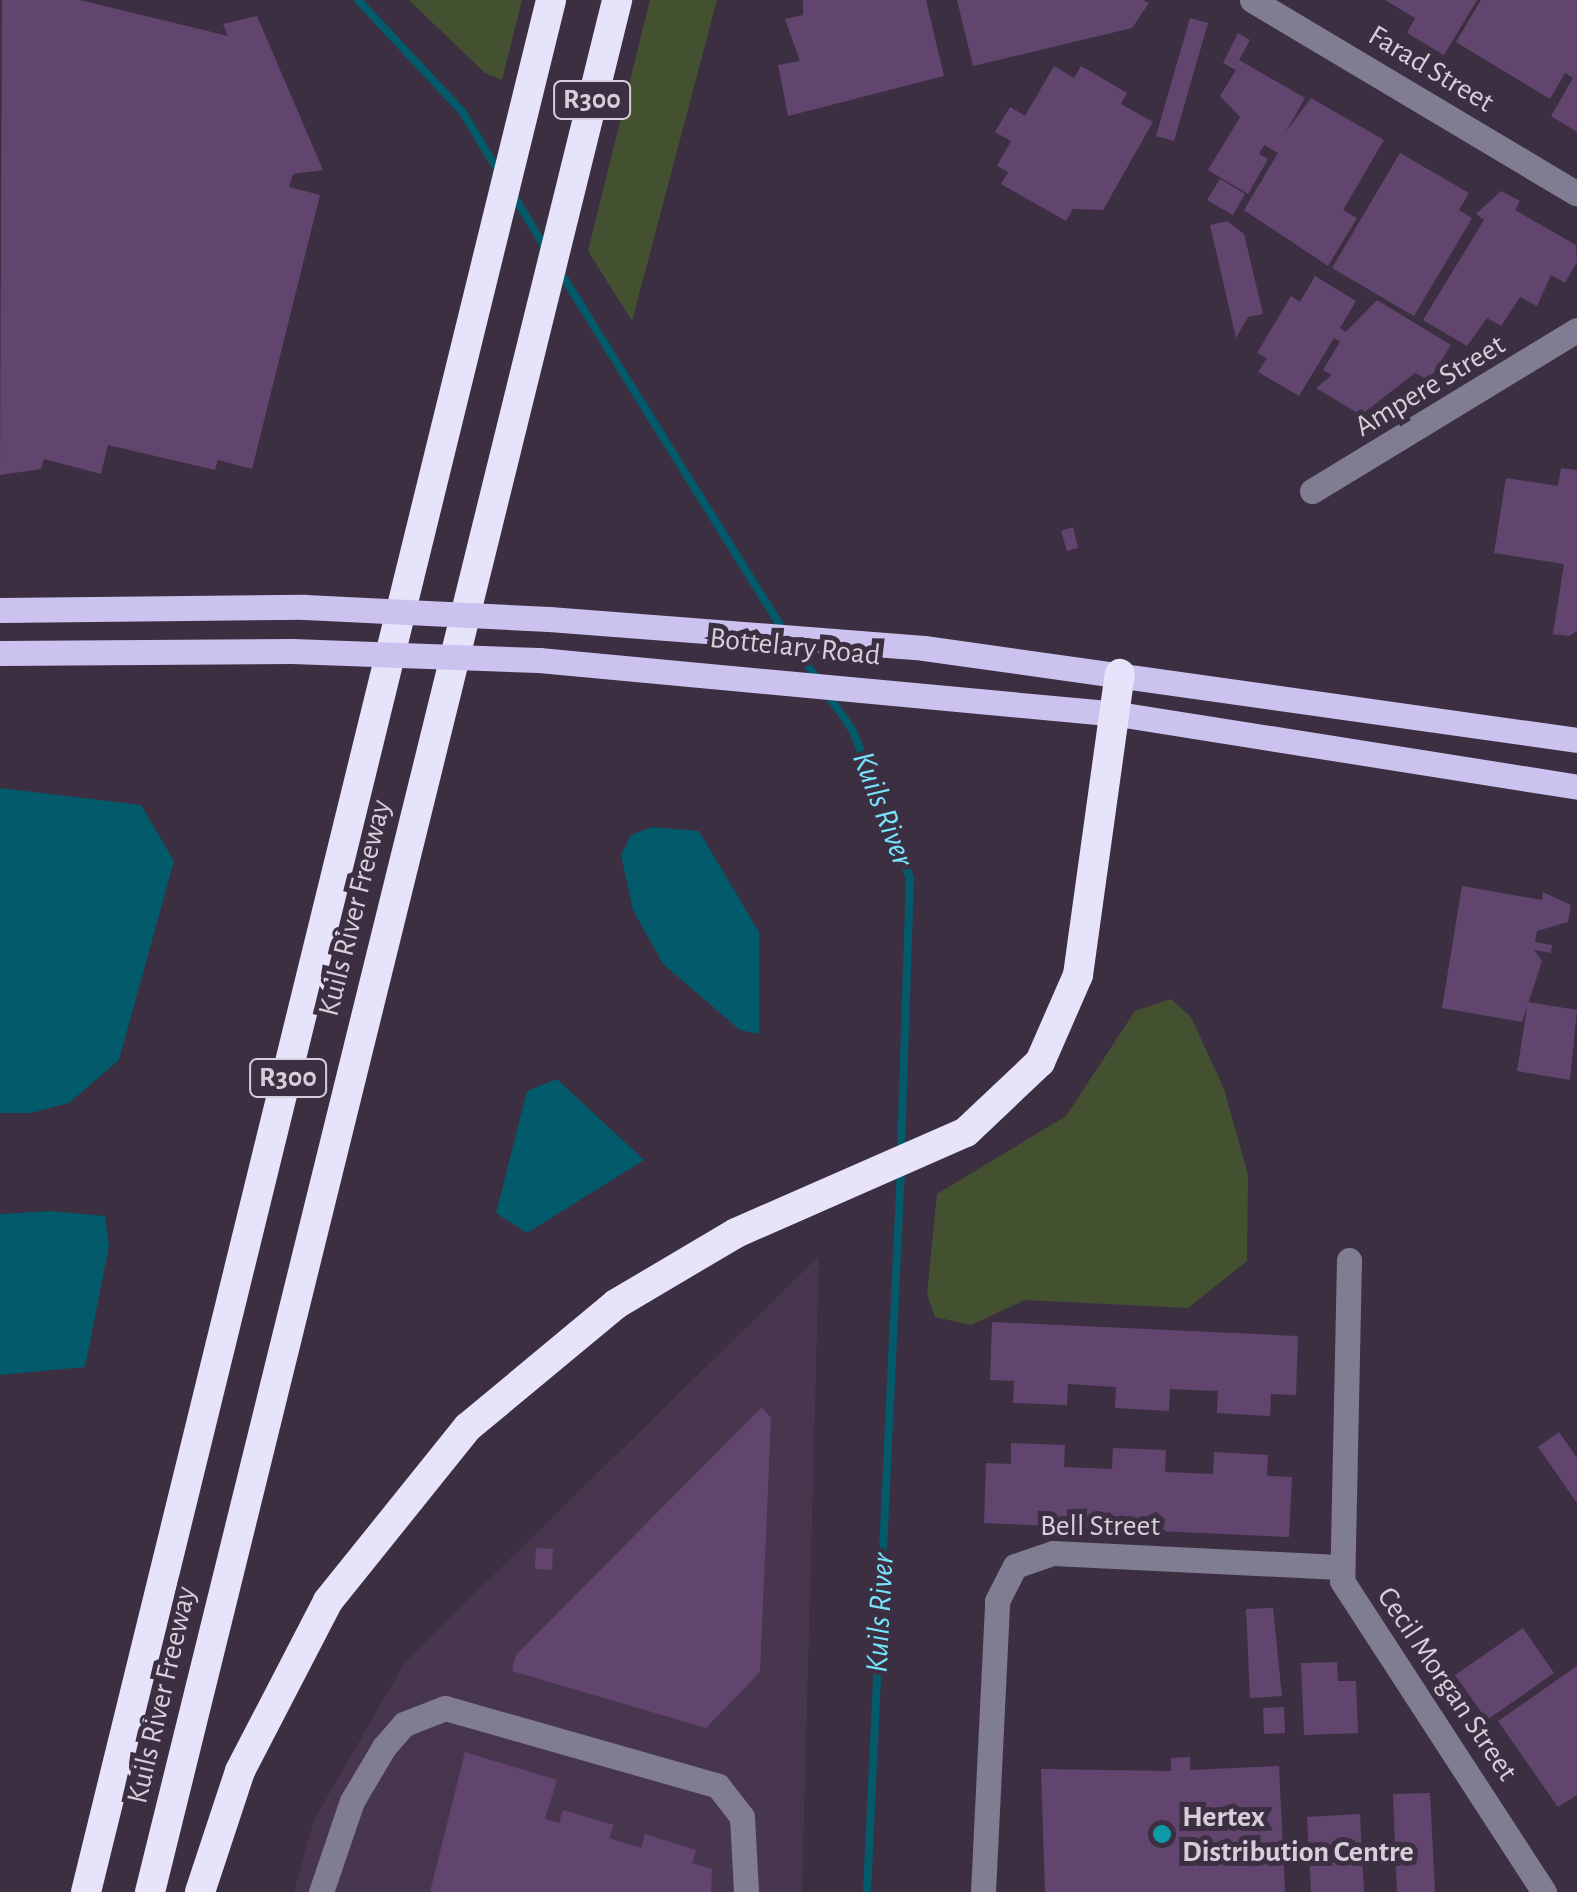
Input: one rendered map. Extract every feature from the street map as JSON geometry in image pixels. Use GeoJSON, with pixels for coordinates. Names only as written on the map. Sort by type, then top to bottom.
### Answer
{"type":"FeatureCollection","features":[{"type":"Feature","properties":{"kind":"highway","name":"Kuils River Freeway"},"geometry":{"type":"LineString","coordinates":[[86,1892],[551,0]]}},
{"type":"Feature","properties":{"kind":"highway","name":"Kuils River Freeway"},"geometry":{"type":"LineString","coordinates":[[150,1892],[617,0]]}},
{"type":"Feature","properties":{"kind":"highway"},"geometry":{"type":"LineString","coordinates":[[200,1892],[240,1771],[290,1669],[406,1495],[511,1386],[616,1304],[799,1204],[938,1147],[997,1111],[1040,1062],[1078,975],[1118,714],[1120,674]]}},
{"type":"Feature","properties":{"kind":"main road","name":"Bottelary Road"},"geometry":{"type":"LineString","coordinates":[[0,610],[305,608],[664,624],[924,648],[1577,740]]}},
{"type":"Feature","properties":{"kind":"main road","name":"Bottelary Road"},"geometry":{"type":"LineString","coordinates":[[0,653],[292,651],[680,668],[1118,714],[1577,787]]}},
{"type":"Feature","properties":{"kind":"street","name":"Farad Street"},"geometry":{"type":"LineString","coordinates":[[1252,0],[1577,194]]}},
{"type":"Feature","properties":{"kind":"street","name":"Ampere Street"},"geometry":{"type":"LineString","coordinates":[[1312,491],[1577,330]]}},
{"type":"Feature","properties":{"kind":"street","name":"Cecil Morgan Street"},"geometry":{"type":"LineString","coordinates":[[1348,1260],[1338,1567],[1354,1607],[1544,1892]]}},
{"type":"Feature","properties":{"kind":"street","name":"Bell Street"},"geometry":{"type":"LineString","coordinates":[[983,1892],[997,1602],[1014,1566],[1053,1553],[1338,1567]]}},
{"type":"Feature","properties":{"kind":"street"},"geometry":{"type":"LineString","coordinates":[[322,1892],[346,1815],[384,1747],[404,1724],[444,1708],[718,1786],[742,1818],[746,1892]]}},
{"type":"Feature","properties":{"kind":"shaded area"},"geometry":{"type":"Polygon","coordinates":[[[819,1256],[802,1892],[294,1892],[314,1820],[405,1662],[819,1256]]]}},
{"type":"Feature","properties":{"kind":"green space"},"geometry":{"type":"Polygon","coordinates":[[[409,0],[522,0],[502,80],[485,73],[409,0]]]}},
{"type":"Feature","properties":{"kind":"green space"},"geometry":{"type":"Polygon","coordinates":[[[650,0],[717,0],[632,321],[588,251],[650,0]]]}},
{"type":"Feature","properties":{"kind":"green space"},"geometry":{"type":"Polygon","coordinates":[[[1171,999],[1191,1017],[1224,1089],[1248,1175],[1247,1261],[1188,1308],[1025,1300],[971,1325],[935,1317],[927,1294],[937,1194],[1066,1116],[1135,1011],[1171,999]]]}},
{"type":"Feature","properties":{"kind":"water"},"geometry":{"type":"Polygon","coordinates":[[[0,788],[141,805],[174,861],[119,1060],[69,1103],[31,1113],[0,1113],[0,788]]]}},
{"type":"Feature","properties":{"kind":"water"},"geometry":{"type":"Polygon","coordinates":[[[652,827],[699,831],[759,932],[759,1034],[740,1030],[663,964],[633,910],[621,855],[631,835],[652,827]]]}},
{"type":"Feature","properties":{"kind":"water"},"geometry":{"type":"Polygon","coordinates":[[[557,1079],[644,1160],[527,1233],[496,1213],[527,1091],[557,1079]]]}},
{"type":"Feature","properties":{"kind":"water"},"geometry":{"type":"Polygon","coordinates":[[[51,1211],[105,1216],[109,1246],[85,1367],[0,1375],[0,1214],[51,1211]]]}},
{"type":"Feature","properties":{"kind":"building"},"geometry":{"type":"Polygon","coordinates":[[[2,0],[80,0],[228,36],[223,24],[257,16],[323,170],[293,174],[289,187],[320,195],[252,469],[218,460],[215,470],[108,445],[101,474],[44,459],[41,469],[0,475],[2,0]]]}},
{"type":"Feature","properties":{"kind":"building"},"geometry":{"type":"Polygon","coordinates":[[[803,0],[926,0],[944,76],[788,116],[778,65],[800,61],[785,19],[803,15],[803,0]]]}},
{"type":"Feature","properties":{"kind":"building"},"geometry":{"type":"Polygon","coordinates":[[[957,0],[1149,3],[1132,28],[973,66],[957,0]]]}},
{"type":"Feature","properties":{"kind":"building"},"geometry":{"type":"Polygon","coordinates":[[[1385,0],[1477,0],[1444,55],[1407,33],[1415,18],[1385,0]]]}},
{"type":"Feature","properties":{"kind":"building"},"geometry":{"type":"Polygon","coordinates":[[[1481,0],[1577,0],[1577,132],[1551,116],[1573,78],[1565,73],[1550,99],[1456,42],[1481,0]]]}},
{"type":"Feature","properties":{"kind":"building"},"geometry":{"type":"Polygon","coordinates":[[[1190,18],[1208,23],[1174,141],[1156,136],[1190,18]]]}},
{"type":"Feature","properties":{"kind":"building"},"geometry":{"type":"Polygon","coordinates":[[[1238,33],[1250,40],[1239,60],[1305,98],[1285,133],[1311,98],[1384,140],[1343,210],[1357,218],[1328,266],[1244,210],[1278,153],[1264,145],[1259,154],[1268,159],[1248,194],[1208,170],[1240,117],[1220,96],[1236,70],[1223,63],[1238,33]]]}},
{"type":"Feature","properties":{"kind":"building"},"geometry":{"type":"Polygon","coordinates":[[[1054,66],[1074,78],[1081,66],[1127,93],[1121,104],[1153,122],[1103,210],[1073,209],[1066,221],[1001,184],[1008,172],[997,166],[1011,141],[995,132],[1010,107],[1025,116],[1054,66]]]}},
{"type":"Feature","properties":{"kind":"building"},"geometry":{"type":"Polygon","coordinates":[[[1400,153],[1469,193],[1459,210],[1472,218],[1414,316],[1332,268],[1400,153]]]}},
{"type":"Feature","properties":{"kind":"building"},"geometry":{"type":"Polygon","coordinates":[[[1220,179],[1245,194],[1233,215],[1207,200],[1220,179]]]}},
{"type":"Feature","properties":{"kind":"building"},"geometry":{"type":"Polygon","coordinates":[[[1501,191],[1520,201],[1515,210],[1576,245],[1577,262],[1565,283],[1551,275],[1537,306],[1520,297],[1501,326],[1487,318],[1467,346],[1423,320],[1484,220],[1476,214],[1501,191]]]}},
{"type":"Feature","properties":{"kind":"building"},"geometry":{"type":"Polygon","coordinates":[[[1227,221],[1244,234],[1263,314],[1248,317],[1236,338],[1210,225],[1227,221]]]}},
{"type":"Feature","properties":{"kind":"building"},"geometry":{"type":"Polygon","coordinates":[[[1315,276],[1356,301],[1340,328],[1346,332],[1377,300],[1451,345],[1429,380],[1415,373],[1361,415],[1316,388],[1332,375],[1323,370],[1340,342],[1334,338],[1299,396],[1258,372],[1267,358],[1257,353],[1291,296],[1300,302],[1315,276]]]}},
{"type":"Feature","properties":{"kind":"building"},"geometry":{"type":"Polygon","coordinates":[[[1561,468],[1577,470],[1577,631],[1569,636],[1553,634],[1564,564],[1494,553],[1506,478],[1558,486],[1561,468]]]}},
{"type":"Feature","properties":{"kind":"building"},"geometry":{"type":"Polygon","coordinates":[[[1073,527],[1078,548],[1067,551],[1061,531],[1073,527]]]}},
{"type":"Feature","properties":{"kind":"building"},"geometry":{"type":"Polygon","coordinates":[[[1462,886],[1542,900],[1543,892],[1571,905],[1568,922],[1537,931],[1535,942],[1552,945],[1551,953],[1534,950],[1542,961],[1522,1022],[1442,1008],[1462,886]]]}},
{"type":"Feature","properties":{"kind":"building"},"geometry":{"type":"Polygon","coordinates":[[[1528,1002],[1577,1010],[1570,1080],[1517,1071],[1528,1002]]]}},
{"type":"Feature","properties":{"kind":"building"},"geometry":{"type":"Polygon","coordinates":[[[992,1322],[1298,1336],[1296,1395],[1271,1394],[1270,1416],[1217,1413],[1218,1391],[1170,1389],[1169,1411],[1115,1408],[1116,1387],[1068,1384],[1067,1405],[1013,1403],[1014,1381],[990,1380],[992,1322]]]}},
{"type":"Feature","properties":{"kind":"building"},"geometry":{"type":"Polygon","coordinates":[[[762,1407],[771,1418],[760,1672],[706,1728],[512,1671],[516,1655],[762,1407]]]}},
{"type":"Feature","properties":{"kind":"building"},"geometry":{"type":"Polygon","coordinates":[[[1559,1432],[1577,1458],[1577,1503],[1538,1447],[1559,1432]]]}},
{"type":"Feature","properties":{"kind":"building"},"geometry":{"type":"Polygon","coordinates":[[[1011,1443],[1065,1445],[1064,1467],[1112,1469],[1113,1448],[1166,1450],[1165,1472],[1213,1474],[1214,1452],[1268,1455],[1267,1476],[1292,1477],[1289,1537],[984,1523],[986,1463],[1011,1464],[1011,1443]]]}},
{"type":"Feature","properties":{"kind":"building"},"geometry":{"type":"Polygon","coordinates":[[[536,1548],[553,1549],[552,1570],[535,1569],[536,1548]]]}},
{"type":"Feature","properties":{"kind":"building"},"geometry":{"type":"Polygon","coordinates":[[[1273,1608],[1282,1696],[1250,1698],[1246,1609],[1273,1608]]]}},
{"type":"Feature","properties":{"kind":"building"},"geometry":{"type":"Polygon","coordinates":[[[1523,1628],[1554,1673],[1487,1720],[1455,1675],[1523,1628]]]}},
{"type":"Feature","properties":{"kind":"building"},"geometry":{"type":"Polygon","coordinates":[[[1337,1662],[1338,1681],[1356,1681],[1358,1733],[1304,1735],[1301,1663],[1337,1662]]]}},
{"type":"Feature","properties":{"kind":"building"},"geometry":{"type":"Polygon","coordinates":[[[1577,1666],[1577,1795],[1558,1807],[1498,1721],[1577,1666]]]}},
{"type":"Feature","properties":{"kind":"building"},"geometry":{"type":"Polygon","coordinates":[[[1284,1707],[1285,1733],[1264,1734],[1263,1708],[1284,1707]]]}},
{"type":"Feature","properties":{"kind":"building"},"geometry":{"type":"Polygon","coordinates":[[[465,1752],[557,1780],[545,1819],[559,1823],[563,1810],[614,1825],[609,1838],[641,1848],[645,1834],[696,1850],[692,1863],[712,1869],[711,1892],[430,1892],[465,1752]]]}},
{"type":"Feature","properties":{"kind":"building","name":"Hertex Distribution Centre"},"geometry":{"type":"Polygon","coordinates":[[[1190,1757],[1190,1770],[1279,1766],[1285,1892],[1045,1892],[1041,1769],[1171,1771],[1171,1758],[1190,1757]]]}},
{"type":"Feature","properties":{"kind":"building"},"geometry":{"type":"Polygon","coordinates":[[[1430,1793],[1435,1892],[1397,1892],[1393,1794],[1430,1793]]]}},
{"type":"Feature","properties":{"kind":"building"},"geometry":{"type":"Polygon","coordinates":[[[1360,1814],[1364,1892],[1311,1892],[1307,1817],[1360,1814]]]}},
{"type":"Feature","properties":{"kind":"waterway","name":"Kuils River"},"geometry":{"type":"LineString","coordinates":[[358,0],[462,111],[499,172]]}},
{"type":"Feature","properties":{"kind":"waterway","name":"Kuils River"},"geometry":{"type":"LineString","coordinates":[[512,193],[546,249]]}},
{"type":"Feature","properties":{"kind":"waterway"},"geometry":{"type":"LineString","coordinates":[[559,270],[784,631]]}},
{"type":"Feature","properties":{"kind":"waterway","name":"Kuils River"},"geometry":{"type":"LineString","coordinates":[[792,643],[818,680]]}},
{"type":"Feature","properties":{"kind":"waterway","name":"Kuils River"},"geometry":{"type":"LineString","coordinates":[[826,692],[853,731],[910,878],[901,1153]]}},
{"type":"Feature","properties":{"kind":"waterway","name":"Kuils River"},"geometry":{"type":"LineString","coordinates":[[867,1892],[901,1167]]}},
{"type":"Feature","properties":{"kind":"place","name":"Hertex Distribution Centre"},"geometry":{"type":"Point","coordinates":[1162,1834]}}]}
